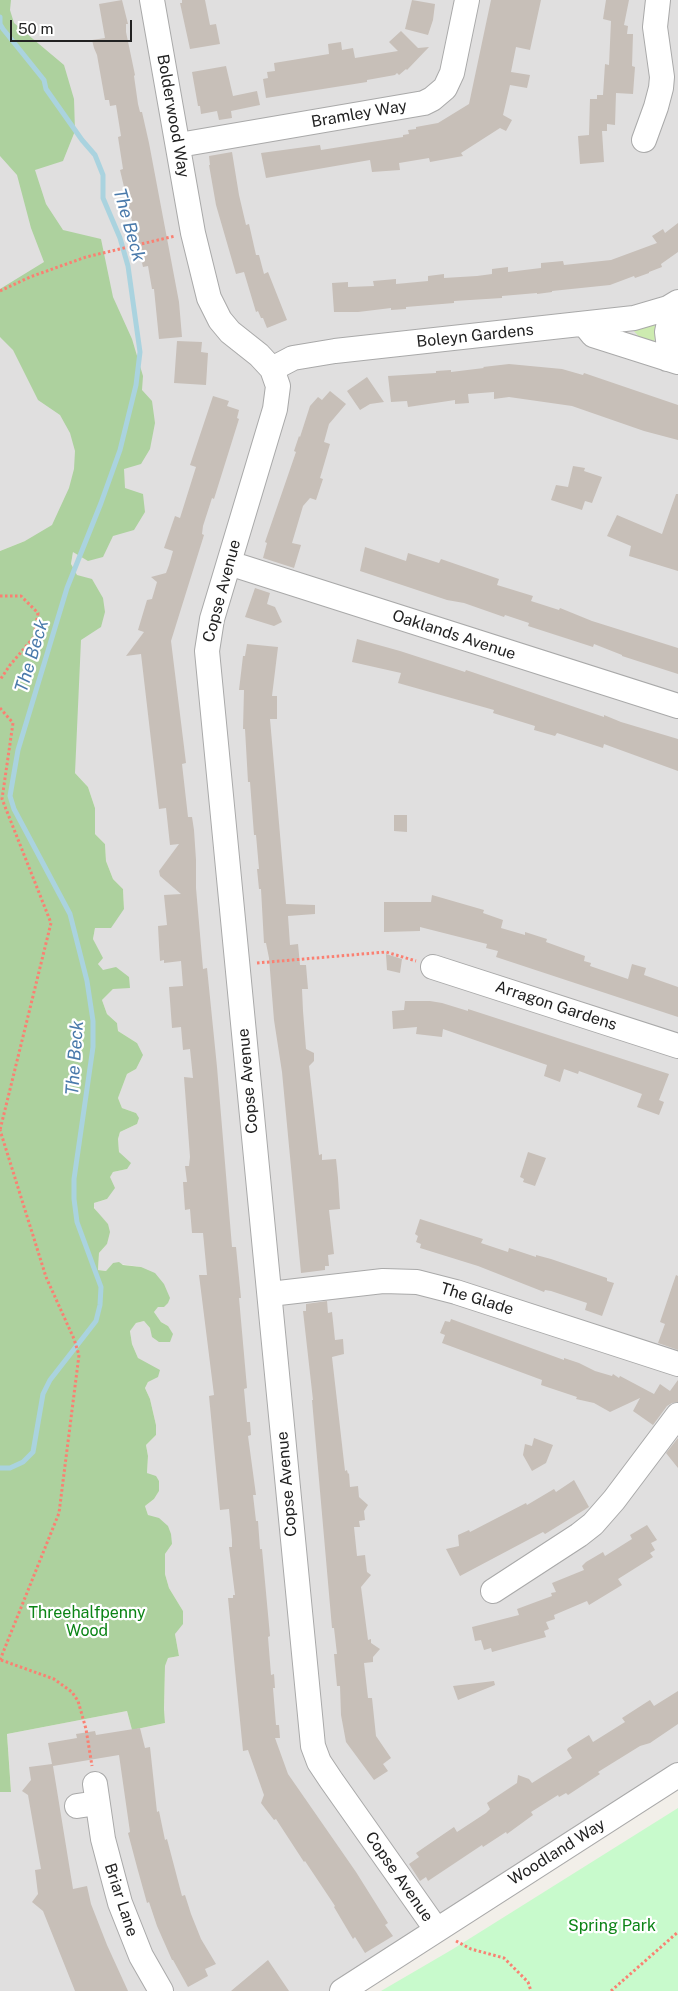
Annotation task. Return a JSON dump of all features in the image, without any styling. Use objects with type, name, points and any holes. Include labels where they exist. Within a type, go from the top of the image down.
[{"type":"street","name":"Bolderwood Way","points":[[152,0],[193,233]]},
{"type":"street","name":"Bramley Way","points":[[179,145],[404,106],[432,99],[445,88],[452,73],[467,0]]},
{"type":"street","points":[[644,140],[661,88],[662,77],[655,27],[658,0]]},
{"type":"street","points":[[193,233],[209,298],[220,320],[230,332],[259,355],[272,369]]},
{"type":"street","points":[[672,361],[667,332],[673,305]]},
{"type":"street","name":"Boleyn Gardens","points":[[272,369],[292,358],[328,352],[641,317],[673,305]]},
{"type":"street","points":[[584,324],[593,335],[672,361]]},
{"type":"street","name":"Copse Avenue","points":[[272,369],[278,380],[277,399],[212,619],[207,651],[313,1746],[319,1762],[331,1780],[436,1930]]},
{"type":"street","name":"Oaklands Avenue","points":[[229,563],[678,706]]},
{"type":"street","name":"Arragon Gardens","points":[[433,967],[678,1046]]},
{"type":"street","name":"The Glade","points":[[270,1294],[383,1281],[417,1282],[458,1292],[678,1364]]},
{"type":"street","points":[[493,1591],[593,1524],[614,1500],[678,1415]]},
{"type":"street","name":"Woodland Way","points":[[342,1991],[678,1775]]},
{"type":"street","name":"Briar Lane","points":[[90,1798],[123,1913],[141,1956],[161,1991]]},
{"type":"path","points":[[0,290],[86,257],[114,249],[193,233]]},
{"type":"path","points":[[0,596],[21,596],[38,613],[34,637],[0,680]]},
{"type":"path","points":[[0,708],[13,723],[2,800],[51,923],[0,1130],[46,1277],[74,1339],[79,1356],[59,1513],[0,1660],[54,1679],[72,1692],[78,1701],[86,1729],[90,1798]]},
{"type":"path","points":[[237,965],[386,952],[398,954],[433,967]]},
{"type":"path","points":[[436,1930],[470,1949],[504,1958],[528,1982],[531,1991]]},
{"type":"path","points":[[610,1991],[678,1932]]},
{"type":"shaded area","points":[[0,0],[678,0],[678,1772],[336,1991],[0,1991],[0,1792],[11,1791],[7,1734],[127,1711],[132,1730],[165,1723],[165,1666],[168,1658],[179,1656],[175,1634],[183,1611],[169,1588],[165,1574],[165,1554],[172,1544],[148,1515],[145,1506],[154,1499],[159,1491],[159,1481],[147,1473],[148,1456],[146,1445],[156,1435],[156,1425],[150,1399],[145,1388],[148,1382],[132,1344],[130,1330],[136,1323],[144,1321],[150,1328],[168,1326],[161,1322],[154,1312],[158,1307],[141,1267],[113,1263],[106,1271],[98,1270],[99,1253],[107,1244],[108,1224],[98,1214],[94,1203],[107,1199],[109,1177],[113,1172],[127,1169],[119,1152],[118,1139],[120,1132],[137,1124],[136,1113],[122,1108],[118,1098],[127,1074],[136,1069],[137,1043],[118,1031],[117,1023],[107,1014],[102,1000],[113,989],[98,964],[102,958],[93,939],[95,928],[124,909],[123,889],[113,879],[106,861],[105,844],[95,834],[95,808],[88,787],[75,773],[71,564],[73,552],[25,541],[0,551]]},
{"type":"green space","name":"Threehalfpenny Wood","points":[[0,0],[11,0],[10,10],[14,23],[64,65],[74,99],[75,131],[63,161],[35,170],[46,204],[63,230],[101,239],[113,297],[132,339],[143,376],[142,390],[152,401],[155,423],[150,449],[141,464],[124,469],[125,488],[143,494],[145,512],[134,530],[113,536],[103,557],[88,561],[73,552],[71,564],[77,575],[92,579],[103,598],[105,612],[101,627],[81,640],[75,773],[88,787],[95,808],[95,834],[105,844],[106,861],[113,879],[123,889],[124,909],[111,928],[95,928],[93,939],[103,958],[98,964],[103,970],[116,967],[129,977],[130,988],[113,989],[102,1000],[107,1014],[117,1023],[118,1031],[137,1043],[143,1055],[136,1069],[127,1074],[118,1098],[122,1108],[136,1113],[139,1118],[137,1124],[120,1132],[118,1139],[119,1152],[131,1163],[127,1169],[113,1172],[110,1177],[115,1188],[107,1199],[94,1203],[94,1208],[108,1224],[110,1232],[107,1244],[99,1253],[98,1270],[106,1271],[113,1263],[119,1262],[123,1265],[141,1267],[155,1273],[164,1284],[170,1298],[164,1307],[158,1307],[154,1312],[173,1334],[170,1342],[159,1342],[152,1337],[150,1328],[144,1321],[136,1323],[130,1331],[132,1344],[138,1358],[160,1370],[158,1377],[148,1382],[145,1388],[150,1399],[156,1425],[156,1435],[146,1445],[148,1456],[147,1473],[156,1476],[159,1481],[159,1491],[154,1499],[145,1506],[148,1515],[159,1518],[168,1526],[171,1534],[172,1544],[165,1554],[165,1574],[169,1588],[183,1611],[183,1624],[175,1634],[179,1656],[168,1658],[165,1666],[165,1723],[132,1730],[127,1711],[7,1734],[11,1792],[0,1792],[0,551],[25,541],[52,525],[69,488],[74,469],[75,451],[70,433],[60,415],[38,400],[13,350],[0,337],[0,289],[44,262],[31,228],[17,175],[0,156]]},
{"type":"green space","points":[[656,325],[656,334],[654,342],[641,339],[633,330]]},
{"type":"green space","name":"Spring Park","points":[[678,1808],[678,1991],[381,1991],[453,1949]]},
{"type":"building","points":[[122,0],[128,24],[126,24],[126,32],[135,75],[138,104],[140,112],[142,112],[149,143],[179,302],[182,337],[159,339],[154,289],[152,289],[148,266],[143,267],[120,170],[123,169],[118,137],[121,136],[116,105],[110,106],[109,100],[105,100],[97,55],[92,40],[105,38],[99,4]]},
{"type":"building","points":[[182,0],[205,0],[210,25],[216,24],[220,44],[190,49],[180,3],[182,3]]},
{"type":"building","points":[[412,0],[435,4],[433,20],[428,35],[405,29]]},
{"type":"building","points":[[491,0],[541,0],[530,50],[516,47],[511,72],[530,75],[527,88],[510,85],[503,115],[512,120],[506,131],[500,128],[461,153],[463,156],[430,162],[429,158],[399,163],[400,170],[372,172],[370,160],[266,178],[261,153],[320,145],[321,150],[403,137],[403,135],[409,134],[408,130],[438,123],[469,104]]},
{"type":"building","points":[[606,0],[629,0],[624,25],[628,26],[627,34],[633,34],[632,66],[635,67],[633,94],[616,93],[615,125],[607,124],[607,131],[602,131],[604,162],[580,164],[578,136],[589,135],[590,99],[597,99],[597,95],[603,95],[605,64],[609,65],[611,21],[603,19]]},
{"type":"building","points":[[401,31],[418,48],[429,47],[407,70],[399,75],[397,73],[367,80],[367,82],[266,98],[263,79],[268,78],[267,72],[275,71],[274,63],[329,54],[328,44],[341,42],[342,50],[353,48],[355,58],[398,51],[389,42]]},
{"type":"building","points":[[226,66],[233,96],[257,91],[260,105],[231,111],[232,118],[219,120],[217,111],[201,114],[192,72]]},
{"type":"building","points":[[232,152],[246,225],[249,224],[256,255],[259,255],[264,274],[268,272],[287,320],[267,328],[263,318],[261,318],[258,311],[256,312],[244,272],[236,274],[216,205],[209,156]]},
{"type":"building","points":[[678,223],[678,252],[661,264],[662,267],[635,278],[634,276],[610,285],[537,294],[502,296],[502,298],[454,301],[454,303],[406,307],[406,309],[391,310],[391,308],[358,312],[334,312],[332,283],[348,282],[348,287],[374,286],[373,281],[396,279],[396,284],[428,281],[428,276],[444,274],[444,278],[477,276],[492,274],[492,269],[508,267],[508,272],[541,268],[541,263],[563,261],[564,265],[611,260],[657,243],[652,236],[663,229],[665,233]]},
{"type":"building","points":[[177,341],[202,342],[201,352],[208,353],[206,385],[174,383]]},
{"type":"building","points":[[509,364],[562,369],[583,375],[584,373],[678,405],[678,440],[644,431],[572,406],[509,397],[494,399],[494,392],[468,394],[469,403],[455,404],[455,400],[408,407],[407,401],[391,402],[388,376],[436,373],[436,371],[451,370],[451,372]]},
{"type":"building","points":[[367,377],[384,402],[370,404],[360,410],[347,391]]},
{"type":"building","points":[[330,391],[346,404],[329,424],[324,442],[330,444],[320,478],[323,479],[316,500],[310,498],[303,506],[292,543],[301,545],[294,568],[263,558],[267,543],[265,542],[310,406],[318,397],[322,400]]},
{"type":"building","points":[[213,396],[229,401],[227,406],[239,410],[237,418],[239,419],[214,499],[212,498],[203,526],[202,534],[204,535],[171,641],[186,763],[182,764],[188,817],[192,817],[194,830],[196,888],[203,969],[207,968],[232,1247],[236,1247],[241,1298],[239,1298],[247,1388],[244,1389],[247,1422],[250,1422],[251,1435],[248,1436],[256,1495],[253,1495],[256,1521],[258,1521],[260,1549],[262,1549],[270,1636],[268,1637],[271,1675],[274,1674],[275,1688],[273,1688],[276,1725],[279,1725],[280,1738],[275,1738],[288,1774],[356,1872],[388,1923],[385,1925],[393,1936],[365,1953],[355,1937],[353,1939],[335,1906],[276,1819],[274,1820],[261,1803],[264,1795],[248,1750],[243,1751],[228,1598],[233,1598],[233,1595],[235,1595],[229,1547],[232,1547],[232,1540],[229,1509],[220,1510],[209,1396],[214,1395],[199,1275],[207,1275],[203,1233],[192,1233],[190,1209],[185,1210],[183,1182],[187,1182],[185,1166],[189,1166],[190,1157],[184,1077],[193,1078],[190,1049],[183,1050],[181,1027],[172,1028],[169,987],[183,986],[181,961],[164,963],[164,960],[160,961],[158,926],[167,925],[164,895],[181,894],[160,876],[159,871],[179,844],[170,845],[166,808],[159,809],[141,654],[126,656],[144,632],[138,630],[147,600],[152,599],[157,582],[151,577],[166,573],[169,565],[173,551],[164,548],[175,516],[180,518],[196,467],[190,465]]},
{"type":"building","points":[[573,466],[585,468],[584,471],[602,477],[592,503],[585,501],[582,510],[551,500],[556,485],[568,487]]},
{"type":"building","points":[[676,494],[678,494],[678,571],[629,556],[631,546],[607,536],[617,515],[662,534]]},
{"type":"building","points":[[365,547],[406,561],[408,553],[439,563],[441,559],[499,579],[497,585],[533,596],[531,601],[559,610],[560,608],[592,621],[678,648],[678,674],[622,656],[594,644],[593,647],[528,626],[529,623],[505,615],[504,617],[464,603],[447,600],[360,571]]},
{"type":"building","points":[[255,588],[270,593],[267,604],[275,607],[282,622],[274,626],[245,617]]},
{"type":"building","points":[[357,639],[465,672],[466,670],[604,717],[604,715],[678,739],[678,771],[604,744],[603,748],[557,733],[555,736],[534,730],[535,726],[493,713],[494,710],[398,683],[401,673],[352,662]]},
{"type":"building","points":[[247,644],[278,647],[272,696],[277,696],[277,719],[270,719],[286,904],[315,905],[315,914],[288,916],[290,945],[298,944],[300,965],[306,965],[308,989],[302,989],[303,1011],[306,1049],[314,1053],[314,1061],[309,1066],[319,1155],[322,1154],[322,1160],[336,1159],[340,1209],[329,1210],[334,1254],[328,1255],[329,1266],[325,1266],[325,1270],[301,1273],[282,1072],[274,1020],[269,958],[266,943],[264,943],[261,889],[259,889],[257,869],[259,869],[256,835],[254,835],[250,782],[248,782],[245,729],[243,729],[244,690],[239,690],[243,656],[245,656]]},
{"type":"building","points":[[394,815],[407,815],[407,832],[394,831]]},
{"type":"building","points":[[432,895],[484,910],[483,913],[503,920],[501,928],[525,935],[525,932],[547,939],[546,942],[585,956],[584,961],[591,963],[590,966],[628,979],[632,964],[646,968],[644,975],[678,987],[678,1017],[496,957],[498,951],[486,948],[487,944],[420,927],[420,931],[384,932],[384,902],[431,902]]},
{"type":"building","points":[[386,954],[402,959],[400,973],[387,970]]},
{"type":"building","points":[[405,1001],[430,1001],[468,1011],[468,1009],[669,1074],[659,1100],[664,1102],[659,1115],[637,1107],[642,1094],[579,1071],[578,1074],[564,1069],[560,1082],[544,1076],[547,1065],[443,1029],[442,1037],[416,1034],[417,1027],[393,1029],[392,1011],[404,1010]]},
{"type":"building","points":[[528,1152],[546,1158],[535,1186],[523,1182],[524,1179],[520,1177]]},
{"type":"building","points":[[420,1219],[483,1239],[481,1243],[508,1252],[509,1248],[536,1257],[536,1255],[607,1278],[607,1281],[614,1283],[602,1316],[585,1310],[587,1303],[551,1291],[545,1290],[544,1292],[478,1266],[420,1248],[421,1244],[416,1242],[418,1236],[415,1234]]},
{"type":"building","points":[[676,1275],[678,1276],[678,1350],[658,1343],[665,1324],[660,1322]]},
{"type":"building","points":[[327,1301],[328,1313],[332,1312],[335,1340],[343,1339],[344,1354],[332,1357],[345,1471],[347,1470],[349,1473],[350,1487],[358,1486],[359,1497],[368,1505],[364,1511],[365,1520],[359,1521],[360,1527],[354,1527],[357,1556],[365,1555],[367,1572],[371,1575],[361,1587],[368,1640],[371,1639],[371,1643],[380,1649],[373,1657],[373,1662],[364,1663],[368,1698],[372,1698],[376,1736],[391,1758],[383,1764],[388,1771],[374,1780],[346,1742],[341,1715],[340,1686],[337,1686],[334,1654],[337,1654],[334,1628],[332,1628],[313,1400],[303,1311],[306,1311],[306,1304]]},
{"type":"building","points":[[451,1319],[564,1360],[564,1358],[579,1363],[595,1371],[612,1376],[613,1374],[619,1378],[620,1376],[654,1394],[660,1384],[670,1391],[678,1380],[678,1402],[667,1406],[653,1425],[633,1411],[640,1398],[610,1412],[594,1403],[576,1399],[577,1397],[541,1385],[542,1380],[442,1343],[445,1335],[440,1333],[445,1321],[450,1322]]},
{"type":"building","points":[[534,1438],[553,1445],[546,1463],[532,1471],[523,1455],[525,1444],[532,1446]]},
{"type":"building","points":[[678,1438],[678,1468],[666,1453]]},
{"type":"building","points":[[574,1480],[589,1507],[545,1534],[543,1532],[460,1576],[446,1549],[459,1546],[458,1535],[469,1530],[470,1532],[526,1503],[527,1505],[554,1489],[556,1492]]},
{"type":"building","points":[[647,1525],[657,1540],[651,1543],[655,1550],[650,1553],[653,1557],[618,1579],[622,1585],[589,1605],[587,1601],[554,1615],[555,1619],[546,1622],[549,1629],[544,1631],[546,1637],[492,1652],[491,1648],[484,1650],[481,1640],[475,1641],[472,1627],[519,1615],[517,1609],[552,1596],[551,1593],[556,1592],[552,1583],[584,1570],[582,1566],[586,1562],[603,1552],[605,1556],[632,1539],[630,1535]]},
{"type":"building","points":[[494,1681],[495,1685],[458,1700],[453,1686]]},
{"type":"building","points":[[678,1691],[678,1724],[650,1743],[640,1746],[598,1772],[600,1774],[568,1795],[566,1793],[559,1797],[558,1795],[531,1812],[533,1815],[507,1834],[506,1832],[483,1847],[482,1845],[428,1881],[426,1877],[420,1881],[409,1864],[419,1857],[416,1853],[454,1827],[457,1832],[486,1813],[490,1809],[487,1803],[517,1783],[518,1775],[529,1779],[532,1783],[572,1758],[567,1750],[568,1748],[589,1735],[593,1742],[625,1722],[622,1718],[650,1700],[654,1706]]},
{"type":"building","points":[[140,1728],[145,1748],[150,1747],[157,1812],[159,1811],[165,1840],[167,1839],[182,1896],[185,1895],[201,1939],[216,1964],[205,1969],[208,1976],[188,1987],[172,1960],[149,1902],[147,1903],[128,1833],[130,1832],[119,1755],[53,1766],[73,1889],[87,1886],[91,1904],[107,1945],[128,1991],[75,1991],[43,1911],[32,1902],[38,1894],[35,1870],[41,1869],[28,1795],[22,1791],[31,1780],[29,1767],[52,1764],[48,1743],[77,1738],[76,1734],[95,1731],[96,1735]]},
{"type":"building","points":[[268,1960],[289,1991],[231,1991]]},
{"type":"waterway","name":"The Beck","points":[[0,17],[0,24],[3,29],[44,80],[46,89],[95,155],[103,175],[103,198],[120,238],[128,266],[140,352],[136,385],[120,450],[67,588],[18,750],[10,796],[14,809],[70,914],[87,981],[93,1021],[93,1047],[74,1179],[74,1199],[77,1222],[101,1287],[100,1305],[96,1321],[50,1380],[43,1394],[33,1452],[23,1462],[10,1468],[0,1468]]}]
